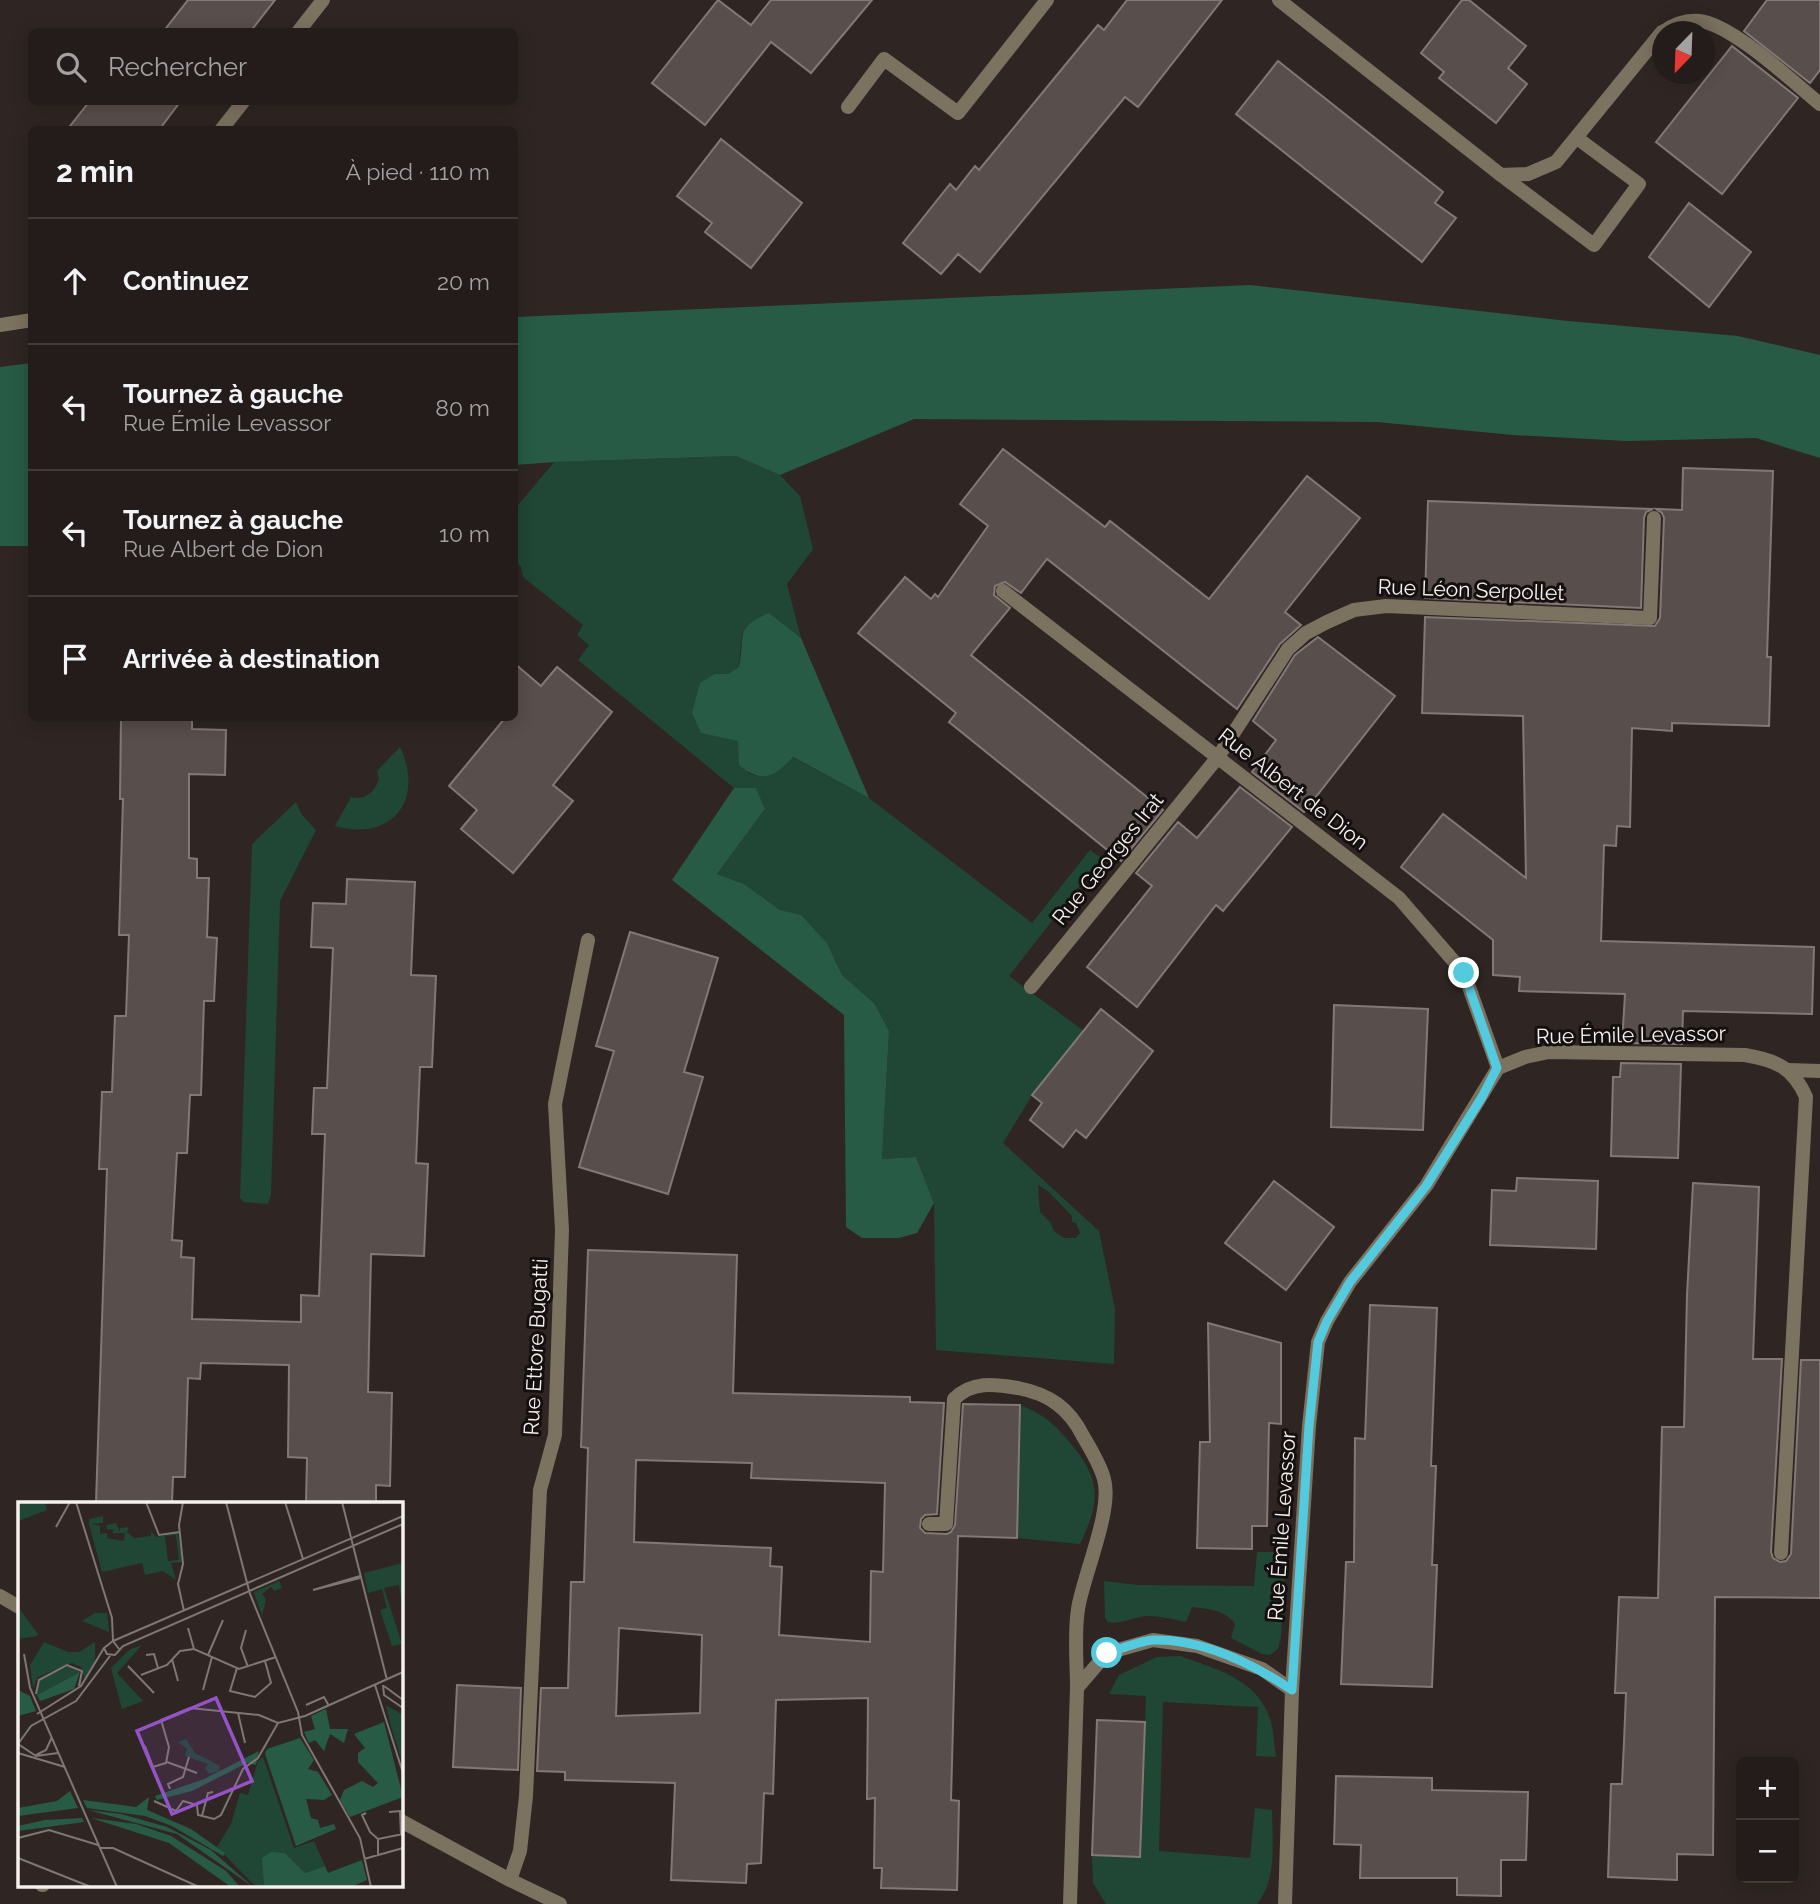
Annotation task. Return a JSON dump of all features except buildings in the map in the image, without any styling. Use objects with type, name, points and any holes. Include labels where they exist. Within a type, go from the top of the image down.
[{"type":"street","points":[[301,28],[323,0]]},
{"type":"street","points":[[848,107],[884,59],[958,113],[1047,0]]},
{"type":"street","points":[[1279,0],[1594,245],[1639,184],[1577,138]]},
{"type":"street","points":[[1715,26],[1736,37],[1820,104]]},
{"type":"street","points":[[1501,175],[1528,174],[1556,162],[1652,46]]},
{"type":"street","points":[[224,126],[241,105]]},
{"type":"street","points":[[0,325],[28,321]]},
{"type":"street","name":"Rue Léon Serpollet","points":[[1218,757],[1288,649],[1306,633],[1354,610],[1386,606],[1650,618],[1654,518]]},
{"type":"street","name":"Rue Albert de Dion","points":[[1003,591],[1399,898],[1464,973],[1497,1068]]},
{"type":"street","name":"Rue Georges Irat","points":[[1031,986],[1218,757]]},
{"type":"street","name":"Rue Ettore Bugatti","points":[[510,1880],[520,1851],[526,1796],[540,1490],[555,1435],[562,1230],[555,1104],[588,940]]},
{"type":"street","name":"Rue Émile Levassor","points":[[1285,1904],[1292,1690],[1309,1426],[1318,1342],[1350,1282],[1426,1186],[1497,1068],[1525,1057],[1549,1052],[1745,1055],[1768,1059],[1788,1070]]},
{"type":"street","points":[[1788,1070],[1820,1070]]},
{"type":"street","points":[[1781,1553],[1806,1097],[1800,1082],[1788,1070]]},
{"type":"street","points":[[929,1524],[946,1524],[954,1399],[964,1389],[979,1385],[1035,1391],[1060,1404],[1077,1424],[1105,1481],[1102,1520],[1078,1609],[1070,1904]]},
{"type":"street","points":[[0,1596],[18,1606]]},
{"type":"street","points":[[1077,1688],[1107,1653],[1153,1640],[1197,1646],[1232,1658],[1262,1670],[1292,1690]]},
{"type":"street","points":[[402,1822],[560,1904]]},
{"type":"green space","points":[[1250,285],[1568,321],[1738,336],[1820,355],[1820,458],[1756,438],[1627,441],[1513,435],[1377,422],[914,419],[780,475],[736,456],[518,465],[518,317]]},
{"type":"green space","points":[[28,363],[28,546],[0,546],[0,367]]},
{"type":"green space","points":[[736,456],[780,475],[800,496],[813,549],[787,584],[801,638],[769,613],[742,634],[739,667],[728,674],[715,674],[701,732],[738,741],[748,773],[761,776],[773,773],[792,757],[869,798],[1032,923],[1090,850],[1101,858],[1009,976],[1084,1031],[1032,1095],[1003,1143],[1099,1231],[1115,1309],[1114,1364],[936,1350],[934,1203],[916,1157],[882,1159],[889,1031],[875,1004],[842,975],[827,943],[801,916],[780,910],[744,884],[717,874],[765,809],[756,789],[734,788],[578,660],[589,645],[577,635],[583,625],[523,577],[518,564],[518,505],[554,462]],"holes":[[[1038,1185],[1049,1192],[1072,1216],[1072,1222],[1076,1223],[1080,1233],[1076,1238],[1064,1238],[1054,1231],[1050,1222],[1040,1212]]]},
{"type":"green space","points":[[769,613],[801,638],[869,798],[793,757],[768,776],[754,775],[739,765],[738,741],[701,733],[692,713],[700,683],[715,674],[728,674],[739,667],[743,634],[750,623]]},
{"type":"green space","points":[[400,747],[407,766],[408,784],[405,800],[398,812],[387,822],[373,828],[335,826],[351,797],[361,798],[375,788],[379,779],[377,771]]},
{"type":"green space","points":[[734,788],[756,788],[765,809],[717,874],[744,884],[780,910],[801,915],[827,943],[842,975],[875,1004],[889,1031],[882,1159],[916,1157],[934,1203],[917,1233],[899,1238],[862,1238],[846,1227],[844,1015],[672,880]]},
{"type":"green space","points":[[296,802],[302,815],[316,830],[280,901],[271,1195],[268,1204],[244,1202],[240,1198],[252,844]]},
{"type":"green space","points":[[1020,1405],[1043,1416],[1054,1426],[1071,1444],[1088,1469],[1095,1492],[1094,1504],[1080,1544],[1017,1538]]},
{"type":"green space","points":[[1257,1552],[1286,1552],[1281,1637],[1278,1649],[1270,1655],[1262,1654],[1231,1638],[1235,1624],[1222,1613],[1210,1610],[1192,1607],[1186,1622],[1146,1616],[1113,1623],[1105,1618],[1104,1581],[1138,1585],[1254,1586]]},
{"type":"green space","points":[[1180,1656],[1234,1677],[1256,1694],[1270,1719],[1276,1757],[1256,1756],[1258,1707],[1163,1702],[1159,1851],[1250,1858],[1255,1808],[1272,1810],[1271,1871],[1264,1894],[1257,1904],[1106,1904],[1093,1883],[1092,1855],[1140,1856],[1146,1696],[1109,1694],[1119,1675],[1157,1657]]},
{"type":"route","points":[[1107,1653],[1153,1640],[1197,1646],[1262,1670],[1292,1690],[1309,1426],[1318,1342],[1350,1282],[1426,1186],[1497,1068],[1464,973]]}]
